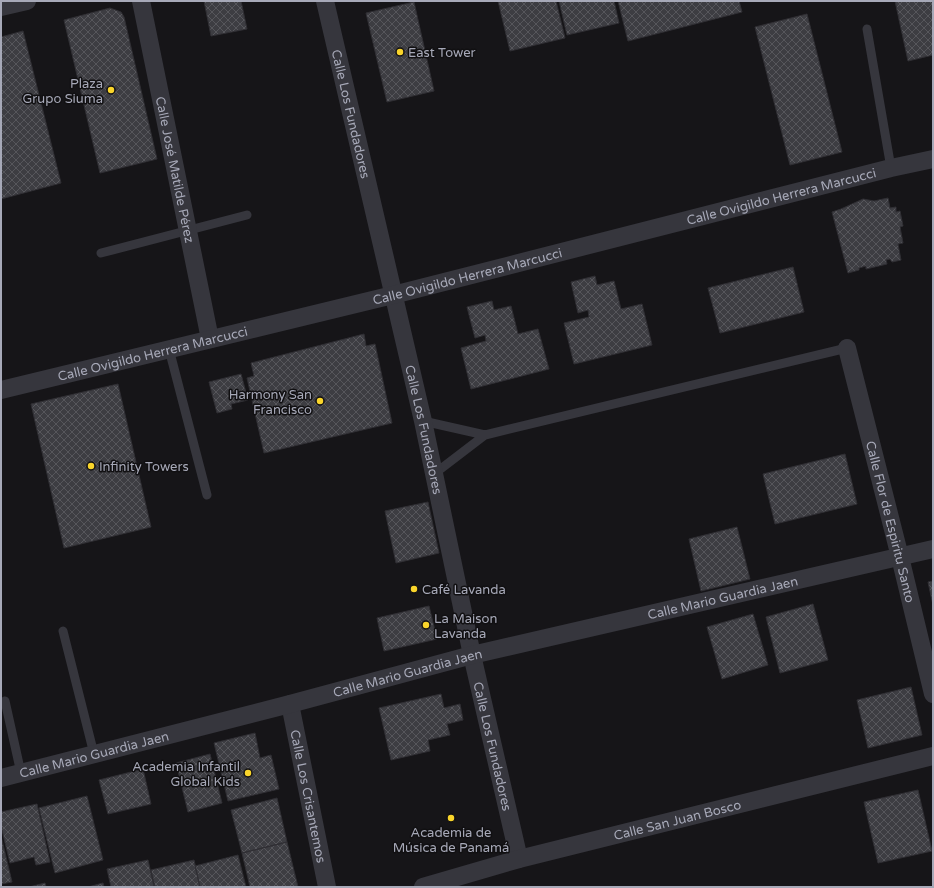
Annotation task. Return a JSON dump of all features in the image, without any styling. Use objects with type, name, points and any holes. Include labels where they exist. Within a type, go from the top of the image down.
[{"type":"street","points":[[1,7],[27,1]]},
{"type":"street","name":"Calle José Matilde Pérez","points":[[141,1],[210,339]]},
{"type":"street","name":"Calle Los Fundadores","points":[[325,1],[423,421],[472,654],[519,859]]},
{"type":"street","name":"Calle Ovigildo Herrera Marcucci","points":[[1,390],[393,295],[891,168],[933,159]]},
{"type":"street","name":"Calle Flor de Espiritu Santo","points":[[847,348],[933,694]]},
{"type":"street","name":"Calle Mario Guardia Jaen","points":[[1,778],[290,704],[472,654],[933,550]]},
{"type":"street","name":"Calle Los Crisantemos","points":[[290,704],[328,887]]},
{"type":"street","name":"Calle San Juan Bosco","points":[[423,887],[519,859],[933,756]]},
{"type":"lane","points":[[867,29],[891,168]]},
{"type":"lane","points":[[101,253],[247,215]]},
{"type":"lane","points":[[434,474],[484,435],[847,348]]},
{"type":"lane","points":[[169,349],[207,495]]},
{"type":"lane","points":[[423,421],[484,435]]},
{"type":"lane","points":[[63,632],[94,754]]},
{"type":"lane","points":[[5,701],[21,773]]},
{"type":"building","points":[[204,1],[241,1],[247,29],[211,36]]},
{"type":"building","points":[[498,1],[556,1],[565,38],[510,51]]},
{"type":"building","points":[[559,1],[614,1],[619,23],[567,35]]},
{"type":"building","points":[[618,1],[739,1],[742,12],[628,41]]},
{"type":"building","points":[[895,1],[933,1],[933,55],[908,61]]},
{"type":"building","name":"East Tower","points":[[414,2],[434,91],[387,102],[366,13]]},
{"type":"building","name":"Plaza Grupo Siuma","points":[[110,8],[121,12],[124,17],[157,159],[100,173],[64,20]]},
{"type":"building","points":[[807,14],[842,152],[790,165],[755,27]]},
{"type":"building","points":[[23,31],[61,183],[1,199],[1,37]]},
{"type":"building","points":[[888,198],[890,208],[896,207],[896,212],[900,211],[903,226],[900,227],[903,243],[898,244],[901,260],[892,262],[890,259],[886,260],[887,264],[866,269],[866,266],[848,273],[832,212],[863,199],[874,201]]},
{"type":"building","points":[[793,267],[804,312],[720,333],[708,288]]},
{"type":"building","points":[[595,276],[597,285],[614,281],[621,309],[642,304],[652,345],[574,364],[564,323],[589,317],[588,310],[578,313],[571,282]]},
{"type":"building","points":[[492,301],[494,310],[511,306],[518,334],[538,329],[549,369],[471,389],[461,348],[486,341],[485,335],[475,338],[467,307]]},
{"type":"building","name":"Harmony San Francisco","points":[[364,334],[366,346],[375,344],[392,423],[264,453],[247,378],[254,376],[251,363]]},
{"type":"building","points":[[241,374],[248,400],[231,404],[232,409],[217,413],[209,382]]},
{"type":"building","name":"Infinity Towers","points":[[118,384],[151,527],[64,548],[31,404]]},
{"type":"building","points":[[845,454],[857,504],[775,524],[763,474]]},
{"type":"building","points":[[428,502],[439,553],[396,563],[385,511]]},
{"type":"building","points":[[737,527],[750,579],[701,591],[689,539]]},
{"type":"building","points":[[933,581],[933,605],[928,582]]},
{"type":"building","points":[[813,604],[828,660],[780,673],[766,617]]},
{"type":"building","points":[[429,606],[437,639],[384,651],[377,618]]},
{"type":"building","points":[[753,614],[768,665],[722,679],[707,627]]},
{"type":"building","points":[[911,687],[922,735],[868,748],[857,700]]},
{"type":"building","points":[[441,694],[444,708],[460,704],[463,720],[447,724],[450,735],[428,740],[430,751],[391,760],[379,708]]},
{"type":"building","name":"Academia Infantil Global Kids","points":[[255,733],[260,758],[271,755],[279,789],[228,801],[214,743]]},
{"type":"building","points":[[210,754],[222,803],[188,812],[176,763]]},
{"type":"building","points":[[143,769],[151,804],[108,814],[99,780]]},
{"type":"building","points":[[918,790],[932,851],[878,863],[864,802]]},
{"type":"building","points":[[87,796],[103,860],[55,873],[39,808]]},
{"type":"building","points":[[277,798],[287,842],[242,853],[231,810]]},
{"type":"building","points":[[37,804],[50,862],[36,865],[34,857],[10,863],[1,826],[1,812]]},
{"type":"building","points":[[1,836],[12,882],[1,884]]},
{"type":"building","points":[[287,842],[298,887],[250,887],[242,853]]},
{"type":"building","points":[[238,855],[246,887],[200,887],[195,866]]},
{"type":"building","points":[[148,860],[154,887],[111,887],[107,869]]},
{"type":"building","points":[[194,860],[200,887],[155,887],[151,870]]},
{"type":"building","points":[[45,883],[46,887],[29,887]]},
{"type":"building","points":[[103,883],[104,887],[88,887]]},
{"type":"place","name":"East Tower","points":[[400,52]]},
{"type":"place","name":"Plaza Grupo Siuma","points":[[111,90]]},
{"type":"place","name":"Harmony San Francisco","points":[[320,401]]},
{"type":"place","name":"Infinity Towers","points":[[91,466]]},
{"type":"place","name":"Café Lavanda","points":[[414,589]]},
{"type":"place","name":"La Maison Lavanda","points":[[426,625]]},
{"type":"place","name":"Academia Infantil Global Kids","points":[[248,773]]},
{"type":"place","name":"Academia de Música de Panamá","points":[[451,818]]}]
